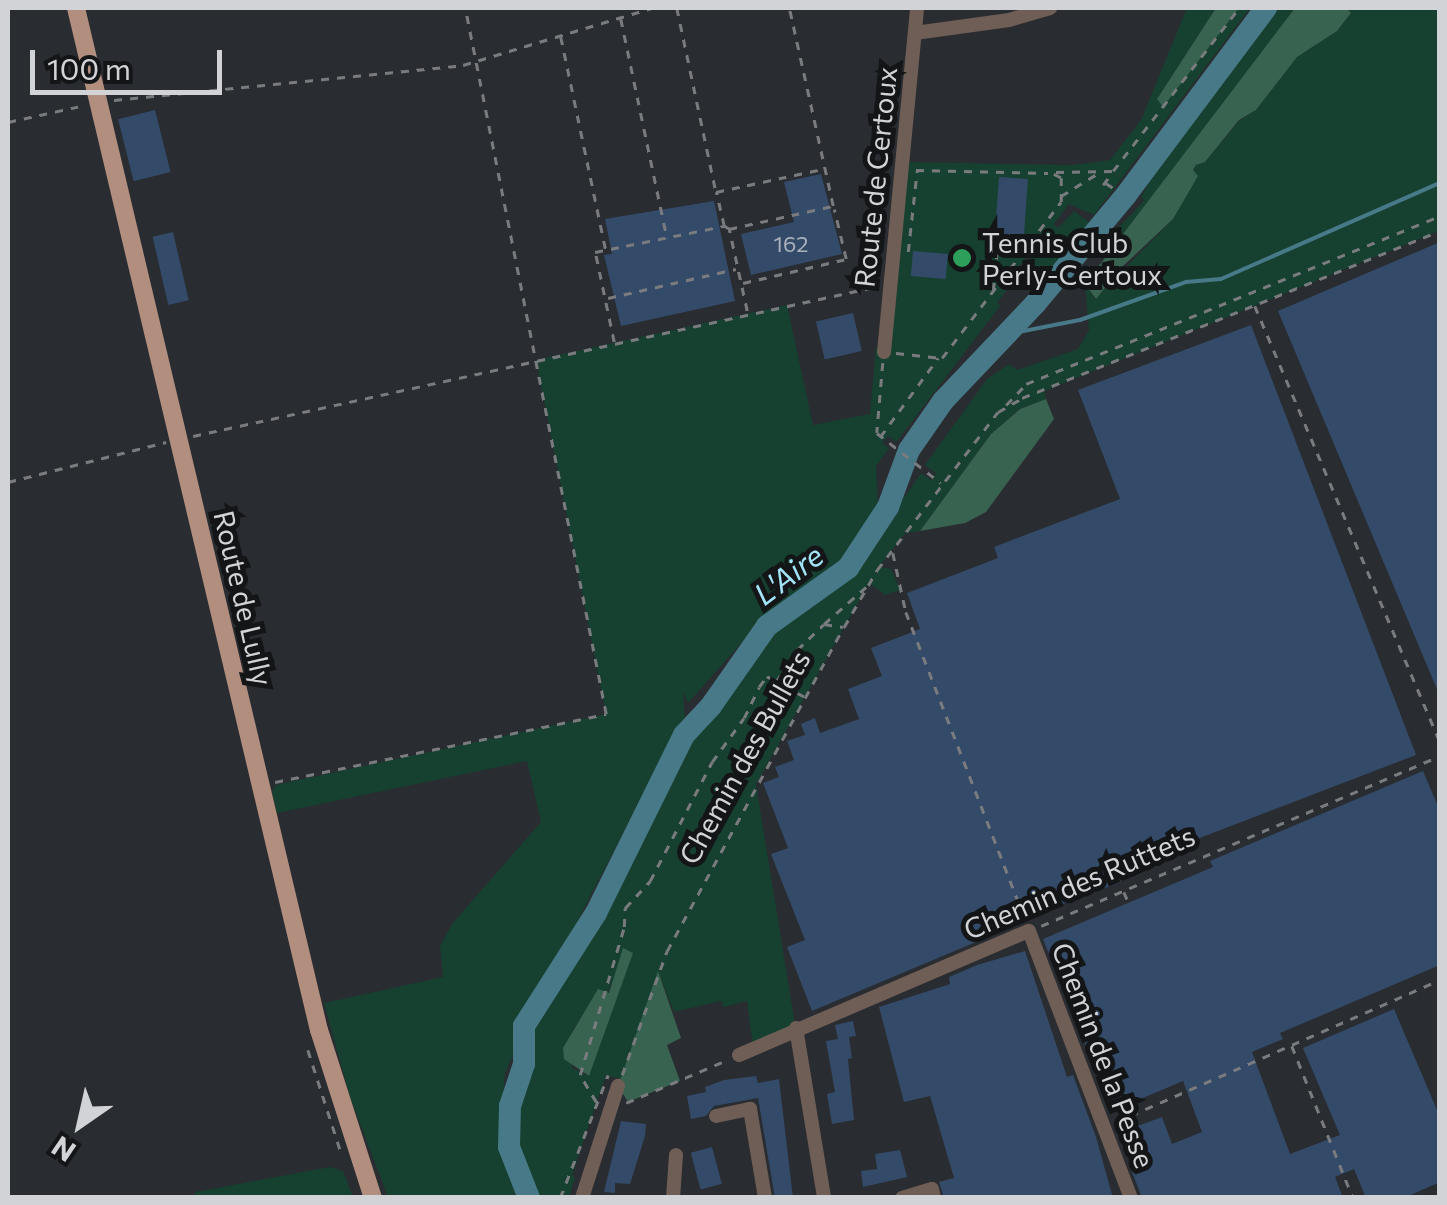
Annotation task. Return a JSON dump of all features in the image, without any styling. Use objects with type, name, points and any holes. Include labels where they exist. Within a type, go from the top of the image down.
[{"type":"main road","name":"Route de Lully","points":[[76,8],[318,1030],[373,1198]]},
{"type":"street","name":"Route de Certoux","points":[[884,352],[917,8]]},
{"type":"street","points":[[914,33],[1009,20],[1050,8]]},
{"type":"street","name":"Chemin des Ruttets","points":[[739,1055],[1029,931]]},
{"type":"street","name":"Chemin de la Pesse","points":[[1029,931],[1131,1198]]},
{"type":"street","points":[[796,1028],[824,1198]]},
{"type":"street","points":[[582,1198],[604,1106],[620,1082]]},
{"type":"street","points":[[716,1116],[750,1109],[765,1198]]},
{"type":"street","points":[[673,1198],[676,1155]]},
{"type":"street","points":[[902,1198],[932,1189],[934,1198]]},
{"type":"path","points":[[277,782],[606,714],[464,8]]},
{"type":"path","points":[[8,122],[98,102],[476,62],[652,8]]},
{"type":"path","points":[[677,8],[724,226]]},
{"type":"path","points":[[741,284],[846,258],[789,8]]},
{"type":"path","points":[[1116,190],[1104,184],[1239,8]]},
{"type":"path","points":[[621,18],[667,238]]},
{"type":"path","points":[[561,36],[606,250]]},
{"type":"path","points":[[716,192],[824,168]]},
{"type":"path","points":[[901,170],[1113,171]]},
{"type":"path","points":[[882,440],[884,352],[942,358],[1061,196],[1101,171]]},
{"type":"path","points":[[1051,173],[1061,178],[1061,196]]},
{"type":"path","points":[[614,343],[595,252],[724,226],[730,229],[833,206]]},
{"type":"path","points":[[1005,406],[1026,384],[1440,216]]},
{"type":"path","points":[[730,229],[747,314]]},
{"type":"path","name":"Chemin des Bullets","points":[[620,1082],[667,951],[867,586],[1005,406],[1440,231]]},
{"type":"path","points":[[993,292],[998,242],[1028,245]]},
{"type":"path","points":[[605,298],[738,269]]},
{"type":"path","points":[[8,482],[178,439],[890,285]]},
{"type":"path","points":[[1255,305],[1440,742]]},
{"type":"path","points":[[882,440],[938,357]]},
{"type":"path","points":[[882,440],[942,484]]},
{"type":"path","points":[[893,552],[906,612],[1029,931]]},
{"type":"path","points":[[776,682],[796,650],[867,586]]},
{"type":"path","points":[[824,624],[844,627]]},
{"type":"path","points":[[604,1106],[580,1075],[624,927],[625,908],[650,881],[712,762],[744,718],[762,682],[768,676],[806,698]]},
{"type":"path","name":"Chemin des Ruttets","points":[[1029,931],[1440,756]]},
{"type":"path","points":[[961,776],[970,773]]},
{"type":"path","points":[[1124,890],[1129,903]]},
{"type":"path","points":[[1104,1127],[1440,980]]},
{"type":"path","points":[[1291,1044],[1353,1198]]},
{"type":"path","points":[[604,1106],[739,1055]]},
{"type":"path","points":[[560,1198],[604,1106],[606,1074],[620,1082]]},
{"type":"path","points":[[1201,1074],[1204,1081]]},
{"type":"green space","points":[[1187,8],[1216,8],[1157,99],[1163,106],[1239,8],[1250,8],[1094,215],[1069,204],[1054,224],[1058,228],[1074,211],[1092,224],[1074,246],[1057,264],[1041,272],[1025,268],[1032,257],[1028,255],[1005,285],[1008,288],[997,303],[1000,306],[911,423],[896,442],[888,436],[882,443],[889,448],[876,466],[878,507],[841,564],[794,600],[769,612],[688,703],[683,692],[685,722],[678,727],[580,916],[570,947],[517,1021],[515,1050],[505,1073],[501,1127],[519,1197],[388,1197],[350,1097],[324,1003],[443,977],[440,946],[452,924],[541,822],[527,761],[277,813],[272,792],[276,785],[606,714],[536,360],[787,305],[813,425],[870,414],[876,348],[889,349],[908,162],[1072,165],[1110,160],[1141,120]]},
{"type":"green space","points":[[1216,8],[1239,8],[1163,107],[1157,99]]},
{"type":"green space","points":[[1279,8],[1295,8],[1108,255],[1100,247],[1144,201],[1141,197],[1150,181]]},
{"type":"green space","points":[[1295,8],[1346,8],[1351,13],[1337,31],[1297,57],[1256,110],[1239,120],[1205,162],[1196,165],[1193,170],[1198,176],[1173,219],[1121,268],[1096,299],[1085,284]]},
{"type":"green space","points":[[1346,8],[1439,8],[1439,231],[1044,391],[1046,399],[1019,409],[991,434],[920,531],[905,533],[879,567],[891,569],[900,590],[885,595],[869,583],[756,784],[795,1025],[753,1046],[747,1001],[724,1007],[721,1001],[674,1012],[658,972],[621,1079],[606,1075],[572,1175],[575,1178],[569,1197],[542,1197],[528,1181],[514,1138],[516,1102],[529,1065],[534,1021],[601,921],[698,730],[718,711],[770,630],[836,586],[861,560],[921,473],[931,480],[936,473],[925,465],[987,379],[1009,364],[1017,370],[1078,349],[1089,330],[1085,284],[1095,299],[1173,219],[1196,165],[1205,162],[1240,120],[1256,110],[1297,57],[1337,31],[1351,13]],"holes":[[[612,981],[606,1021],[588,1076],[572,1068],[572,1032],[598,990],[608,994]]]},
{"type":"green space","points":[[1046,399],[1054,419],[986,512],[965,523],[920,531],[991,434],[1020,409]]},
{"type":"green space","points":[[623,948],[633,953],[589,1076],[564,1059],[563,1048],[598,989],[609,993]]},
{"type":"green space","points":[[658,971],[681,1038],[667,1045],[680,1081],[628,1102],[618,1086]]},
{"type":"green space","points":[[330,1167],[343,1171],[353,1197],[196,1197],[195,1192]]},
{"type":"building","points":[[155,110],[170,172],[134,181],[118,119]]},
{"type":"building","points":[[821,174],[842,254],[751,275],[741,234],[794,222],[784,182]]},
{"type":"building","points":[[999,177],[1028,179],[1024,237],[995,235]]},
{"type":"building","points":[[714,201],[735,301],[621,326],[604,255],[612,254],[605,219]]},
{"type":"building","points":[[173,232],[189,300],[168,305],[153,237]]},
{"type":"building","points":[[1440,242],[1440,694],[1439,694],[1278,311]]},
{"type":"building","points":[[913,251],[948,254],[946,279],[911,276]]},
{"type":"building","points":[[853,313],[862,351],[825,360],[816,322]]},
{"type":"building","points":[[1251,325],[1416,755],[1116,870],[1121,882],[981,935],[983,939],[812,1011],[787,947],[805,940],[771,854],[788,848],[763,783],[779,777],[775,767],[794,760],[787,741],[805,735],[801,724],[815,718],[820,733],[859,719],[848,689],[882,676],[871,648],[920,629],[907,593],[998,558],[994,547],[1120,499],[1078,390]]},
{"type":"building","points":[[1423,771],[1440,811],[1440,965],[1280,1033],[1283,1039],[1252,1052],[1290,1154],[1340,1135],[1303,1048],[1394,1009],[1440,1117],[1440,1182],[1404,1198],[1366,1198],[1354,1169],[1335,1177],[1343,1198],[1142,1198],[1128,1161],[1134,1159],[1124,1131],[1162,1117],[1172,1144],[1202,1132],[1183,1081],[1112,1111],[1043,939],[1213,867],[1210,861]]},
{"type":"building","points":[[1025,951],[1067,1077],[1073,1075],[1096,1137],[1113,1198],[944,1198],[939,1182],[954,1178],[930,1096],[904,1102],[879,1007],[950,984],[949,977],[977,965]]},
{"type":"building","points":[[853,1021],[856,1036],[849,1037],[852,1058],[848,1059],[854,1120],[832,1124],[827,1094],[835,1092],[826,1041],[838,1039],[835,1025]]},
{"type":"building","points":[[756,1076],[758,1083],[779,1079],[793,1198],[775,1198],[758,1098],[714,1106],[706,1116],[691,1119],[687,1096],[706,1092],[705,1087],[724,1080]]},
{"type":"building","points":[[621,1121],[646,1124],[645,1136],[630,1184],[615,1183],[615,1193],[604,1192]]},
{"type":"building","points":[[712,1147],[722,1184],[701,1189],[691,1153]]},
{"type":"building","points":[[900,1150],[907,1177],[863,1187],[861,1171],[877,1169],[875,1154]]},
{"type":"waterway","name":"L'Aire","points":[[529,1198],[509,1147],[510,1106],[524,1064],[524,1026],[596,913],[684,735],[711,706],[767,626],[848,568],[888,507],[909,450],[943,401],[1035,304],[1126,195],[1266,8]]},
{"type":"waterway","points":[[1008,334],[1080,320],[1186,282],[1221,279],[1440,183]]},
{"type":"place","name":"Tennis Club Perly-Certoux","points":[[962,258]]}]
